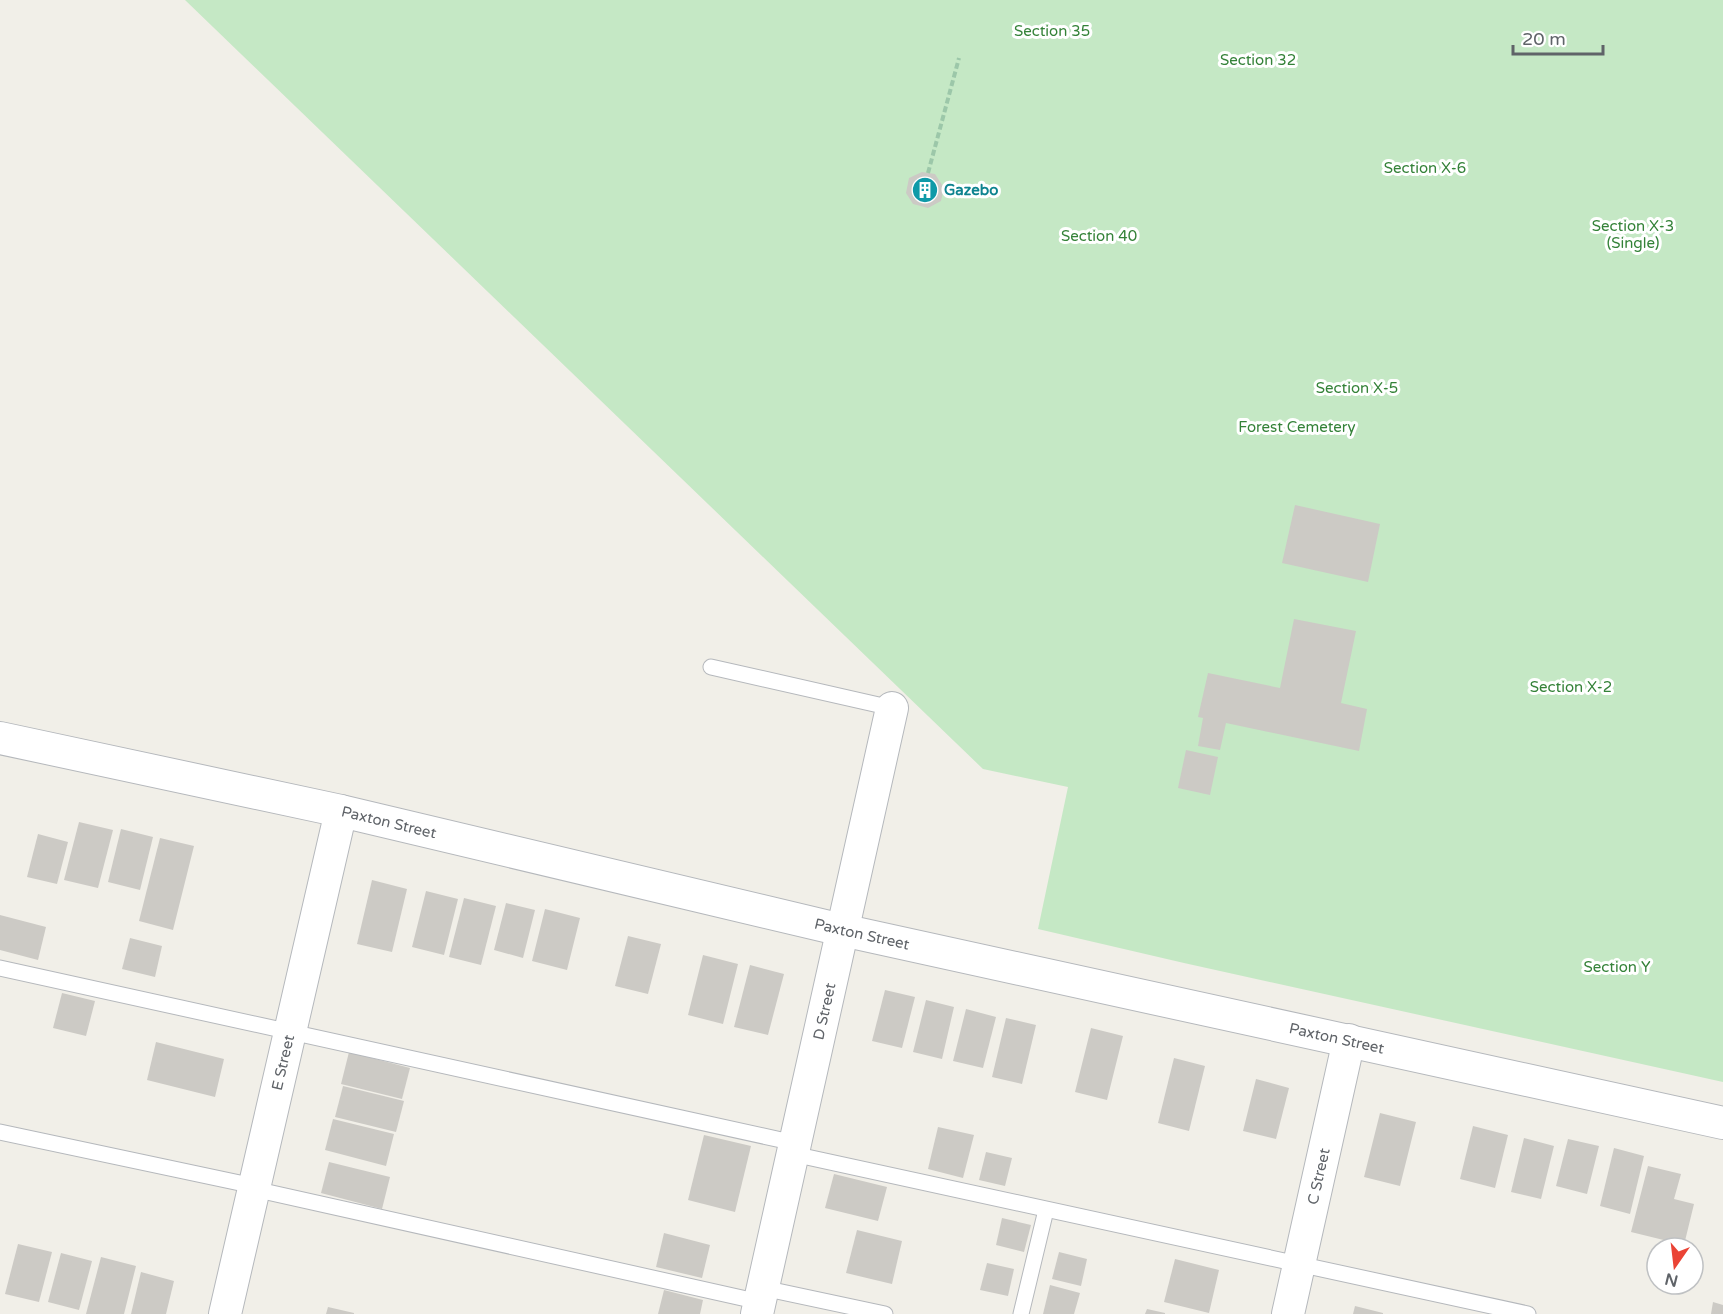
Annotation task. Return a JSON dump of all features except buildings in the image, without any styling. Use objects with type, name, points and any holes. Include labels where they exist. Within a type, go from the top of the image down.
[{"type":"street","name":"D Street","points":[[760,1301],[892,708]]},
{"type":"street","name":"Paxton Street","points":[[0,738],[341,811],[842,930],[1723,1123]]},
{"type":"street","name":"E Street","points":[[225,1314],[341,811]]},
{"type":"street","name":"C Street","points":[[1288,1314],[1349,1040]]},
{"type":"lane","points":[[711,667],[892,708]]},
{"type":"lane","points":[[0,968],[794,1148],[1046,1210],[1528,1314]]},
{"type":"lane","points":[[0,1132],[760,1301],[885,1314]]},
{"type":"lane","points":[[1022,1314],[1046,1210]]},
{"type":"path","points":[[928,173],[959,57]]},
{"type":"green space","name":"Forest Cemetery","points":[[185,0],[1723,0],[1723,1082],[1038,929],[1068,787],[983,769]]},
{"type":"place","name":"Gazebo","points":[[925,190]]},
{"type":"park label","name":"Section 35","points":[[1052,31]]},
{"type":"park label","name":"Section 32","points":[[1258,60]]},
{"type":"park label","name":"Section X-6","points":[[1425,168]]},
{"type":"park label","name":"Section X-3 (Single)","points":[[1633,234]]},
{"type":"park label","name":"Section 40","points":[[1099,236]]},
{"type":"park label","name":"Section X-5","points":[[1357,388]]},
{"type":"park label","name":"Section X-2","points":[[1571,687]]},
{"type":"park label","name":"Section Y","points":[[1617,967]]}]
